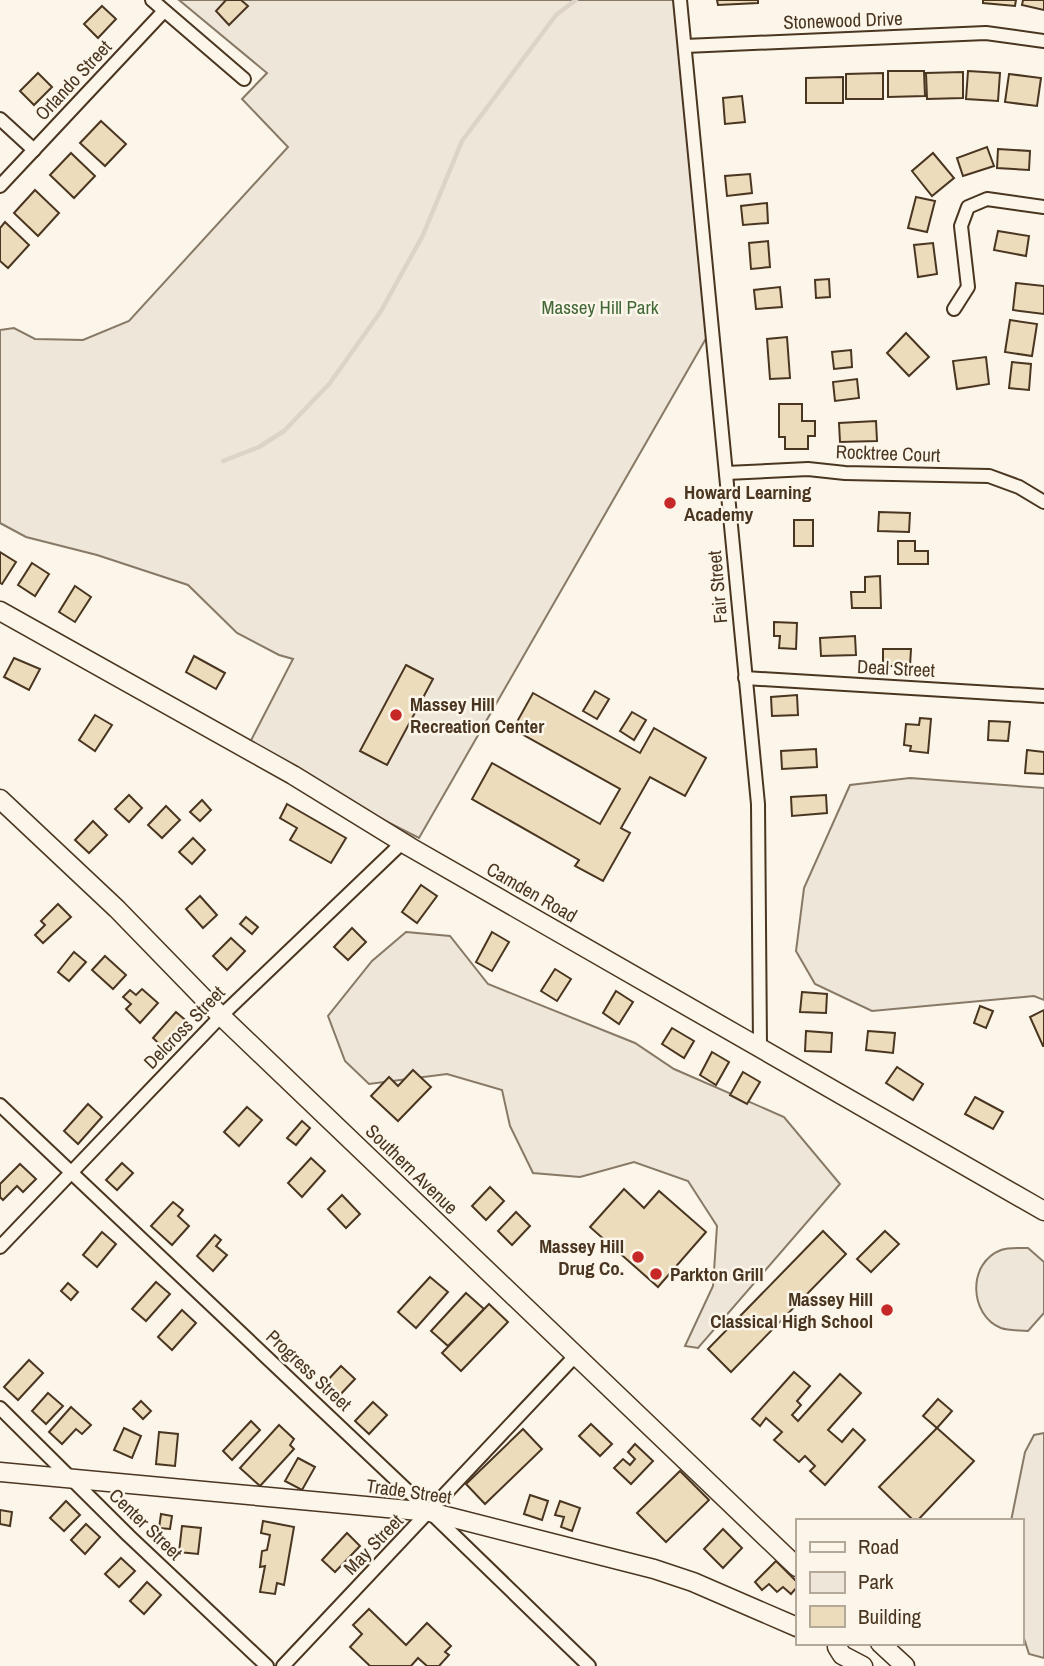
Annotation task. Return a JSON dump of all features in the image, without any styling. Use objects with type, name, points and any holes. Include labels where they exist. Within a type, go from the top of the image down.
[{"type":"street","points":[[152,0],[244,79]]},
{"type":"street","name":"Fair Street","points":[[680,0],[758,804],[760,1046]]},
{"type":"street","name":"Orlando Street","points":[[0,186],[164,11]]},
{"type":"street","name":"Stonewood Drive","points":[[685,46],[986,33],[1044,41]]},
{"type":"street","points":[[0,119],[34,150]]},
{"type":"street","points":[[954,309],[968,287],[961,226],[968,207],[987,199],[1044,207]]},
{"type":"street","name":"Rocktree Court","points":[[726,473],[808,470],[989,476],[1019,487],[1044,502]]},
{"type":"street","name":"Camden Road","points":[[0,611],[293,775],[403,842],[1044,1211]]},
{"type":"street","name":"Deal Street","points":[[745,678],[1044,696]]},
{"type":"street","name":"Southern Avenue","points":[[0,799],[117,909],[221,1016],[796,1566]]},
{"type":"street","name":"Delcross Street","points":[[0,1247],[221,1016],[403,842]]},
{"type":"street","name":"Progress Street","points":[[0,1105],[589,1666]]},
{"type":"street","name":"May Street","points":[[282,1666],[576,1355]]},
{"type":"street","name":"Center Street","points":[[0,1408],[129,1536],[267,1666]]},
{"type":"street","name":"Trade Street","points":[[0,1472],[430,1512],[654,1569],[693,1582],[796,1627]]},
{"type":"street","points":[[839,1645],[842,1655],[863,1666]]},
{"type":"street","points":[[882,1645],[905,1666]]},
{"type":"green space","name":"Massey Hill Park","points":[[179,0],[680,0],[712,328],[419,838],[246,750],[293,659],[279,655],[237,633],[188,585],[97,555],[26,537],[0,523],[0,330],[14,328],[35,339],[83,340],[129,321],[288,147],[242,99],[267,73]]},
{"type":"green space","points":[[910,778],[1044,788],[1044,1000],[1034,996],[872,1011],[815,984],[796,951],[804,888],[850,785]]},
{"type":"green space","points":[[406,932],[450,936],[488,984],[635,1043],[674,1069],[784,1117],[840,1184],[698,1348],[685,1346],[713,1286],[717,1226],[688,1181],[634,1162],[580,1177],[533,1173],[510,1126],[502,1090],[447,1074],[369,1084],[345,1061],[328,1016],[372,961]]},
{"type":"green space","points":[[1028,1248],[1044,1262],[1044,1313],[1028,1331],[1001,1328],[990,1321],[978,1301],[978,1277],[982,1266],[1001,1250]]},
{"type":"green space","points":[[1044,1433],[1044,1658],[1029,1654],[1023,1635],[1023,1519],[1011,1519],[1025,1452],[1034,1435]]},
{"type":"building","points":[[226,0],[241,0],[248,6],[229,25],[216,11]]},
{"type":"building","points":[[717,0],[758,0],[758,3],[718,5]]},
{"type":"building","points":[[983,0],[1016,0],[1015,6],[983,3]]},
{"type":"building","points":[[1023,0],[1044,0],[1044,10],[1022,5]]},
{"type":"building","points":[[102,6],[116,19],[98,38],[84,24]]},
{"type":"building","points":[[888,71],[924,71],[925,96],[888,97]]},
{"type":"building","points":[[968,71],[1000,73],[998,101],[966,99]]},
{"type":"building","points":[[963,72],[963,98],[927,99],[926,73]]},
{"type":"building","points":[[38,73],[52,87],[34,105],[20,91]]},
{"type":"building","points":[[883,73],[883,99],[846,99],[846,74]]},
{"type":"building","points":[[1009,74],[1041,78],[1037,106],[1005,102]]},
{"type":"building","points":[[843,77],[843,103],[806,103],[806,78]]},
{"type":"building","points":[[742,96],[745,122],[725,124],[723,98]]},
{"type":"building","points":[[101,121],[126,144],[105,166],[80,143]]},
{"type":"building","points":[[987,147],[994,166],[963,176],[957,158]]},
{"type":"building","points":[[998,149],[1030,151],[1029,170],[997,168]]},
{"type":"building","points":[[71,153],[95,176],[74,198],[50,175]]},
{"type":"building","points":[[933,153],[954,178],[932,196],[912,171]]},
{"type":"building","points":[[750,174],[752,193],[727,196],[725,176]]},
{"type":"building","points":[[35,190],[59,213],[38,236],[14,213]]},
{"type":"building","points":[[916,197],[935,201],[927,232],[908,228]]},
{"type":"building","points":[[767,203],[768,223],[743,225],[741,206]]},
{"type":"building","points":[[5,222],[29,245],[8,268],[0,261],[0,228]]},
{"type":"building","points":[[998,231],[1029,236],[1026,256],[994,250]]},
{"type":"building","points":[[768,241],[770,267],[751,269],[749,243]]},
{"type":"building","points":[[933,243],[937,274],[918,277],[914,245]]},
{"type":"building","points":[[829,279],[830,297],[816,298],[815,280]]},
{"type":"building","points":[[1016,283],[1044,286],[1044,314],[1013,310]]},
{"type":"building","points":[[780,287],[782,307],[756,309],[754,290]]},
{"type":"building","points":[[1010,320],[1037,324],[1032,356],[1005,352]]},
{"type":"building","points":[[906,333],[929,357],[909,376],[887,353]]},
{"type":"building","points":[[787,337],[790,378],[770,379],[767,339]]},
{"type":"building","points":[[851,350],[852,367],[834,369],[832,352]]},
{"type":"building","points":[[986,357],[989,384],[957,389],[953,361]]},
{"type":"building","points":[[1012,362],[1031,364],[1029,390],[1009,388]]},
{"type":"building","points":[[857,379],[859,398],[835,401],[833,382]]},
{"type":"building","points":[[779,404],[802,404],[802,421],[815,421],[815,436],[808,436],[808,449],[785,449],[785,437],[779,437]]},
{"type":"building","points":[[876,421],[877,441],[840,442],[839,423]]},
{"type":"building","points":[[879,512],[910,513],[909,532],[878,531]]},
{"type":"building","points":[[794,520],[813,520],[813,546],[794,546]]},
{"type":"building","points":[[898,541],[915,541],[915,551],[928,551],[928,564],[898,564]]},
{"type":"building","points":[[0,552],[16,562],[2,584],[0,583]]},
{"type":"building","points":[[32,563],[49,574],[35,596],[18,585]]},
{"type":"building","points":[[880,576],[881,608],[852,608],[851,592],[865,592],[865,577]]},
{"type":"building","points":[[75,586],[91,597],[75,622],[59,612]]},
{"type":"building","points":[[774,622],[797,623],[796,649],[779,648],[780,636],[774,636]]},
{"type":"building","points":[[855,636],[856,655],[821,656],[820,638]]},
{"type":"building","points":[[883,649],[911,649],[910,666],[883,666]]},
{"type":"building","points":[[194,656],[225,673],[216,689],[186,672]]},
{"type":"building","points":[[14,658],[40,669],[29,690],[4,677]]},
{"type":"building","name":"Massey Hill Recreation Center","points":[[406,665],[433,679],[387,765],[360,751]]},
{"type":"building","points":[[595,691],[609,699],[597,719],[583,711]]},
{"type":"building","points":[[533,693],[640,753],[654,728],[706,758],[685,796],[650,777],[621,828],[630,833],[603,881],[575,866],[579,860],[472,799],[492,763],[600,824],[620,789],[513,729]]},
{"type":"building","points":[[797,695],[798,715],[772,716],[771,697]]},
{"type":"building","points":[[632,712],[646,720],[634,740],[620,731]]},
{"type":"building","points":[[95,715],[112,725],[95,751],[79,740]]},
{"type":"building","points":[[920,718],[931,719],[928,753],[910,751],[911,746],[904,745],[906,724],[919,725]]},
{"type":"building","points":[[989,721],[1010,722],[1008,741],[988,740]]},
{"type":"building","points":[[816,749],[817,767],[782,769],[781,751]]},
{"type":"building","points":[[1027,750],[1044,752],[1044,774],[1025,773]]},
{"type":"building","points":[[129,795],[142,808],[129,822],[115,809]]},
{"type":"building","points":[[826,795],[827,813],[792,816],[791,797]]},
{"type":"building","points":[[202,800],[211,810],[200,821],[190,812]]},
{"type":"building","points":[[287,804],[346,838],[331,863],[290,840],[297,828],[280,818]]},
{"type":"building","points":[[166,806],[180,820],[162,838],[148,825]]},
{"type":"building","points":[[93,821],[107,835],[89,853],[75,840]]},
{"type":"building","points":[[193,838],[205,850],[192,864],[179,852]]},
{"type":"building","points":[[421,885],[437,896],[417,923],[402,912]]},
{"type":"building","points":[[200,896],[217,915],[203,928],[186,909]]},
{"type":"building","points":[[58,904],[71,917],[43,943],[35,935],[45,925],[41,921]]},
{"type":"building","points":[[246,917],[258,927],[252,934],[240,924]]},
{"type":"building","points":[[352,928],[366,942],[348,960],[334,947]]},
{"type":"building","points":[[492,932],[509,942],[492,971],[476,962]]},
{"type":"building","points":[[231,938],[245,951],[227,970],[213,956]]},
{"type":"building","points":[[74,952],[86,962],[69,981],[58,972]]},
{"type":"building","points":[[105,956],[126,975],[113,989],[92,970]]},
{"type":"building","points":[[555,969],[571,979],[557,1001],[541,991]]},
{"type":"building","points":[[142,989],[158,1003],[140,1023],[126,1009],[131,1004],[123,997],[130,990],[136,995]]},
{"type":"building","points":[[616,991],[633,1002],[619,1024],[603,1013]]},
{"type":"building","points":[[802,992],[827,994],[826,1013],[800,1012]]},
{"type":"building","points":[[980,1006],[993,1011],[986,1028],[974,1023]]},
{"type":"building","points":[[1044,1010],[1044,1046],[1043,1046],[1030,1017]]},
{"type":"building","points":[[176,1012],[191,1025],[167,1051],[153,1038]]},
{"type":"building","points":[[672,1028],[694,1041],[684,1058],[662,1044]]},
{"type":"building","points":[[806,1031],[832,1033],[831,1052],[805,1051]]},
{"type":"building","points":[[868,1031],[895,1033],[893,1053],[866,1050]]},
{"type":"building","points":[[712,1052],[729,1062],[716,1085],[700,1075]]},
{"type":"building","points":[[897,1067],[923,1084],[913,1100],[886,1083]]},
{"type":"building","points":[[413,1070],[431,1087],[398,1121],[371,1096],[389,1077],[398,1086]]},
{"type":"building","points":[[743,1072],[760,1082],[747,1104],[730,1095]]},
{"type":"building","points":[[975,1097],[1003,1112],[993,1129],[965,1114]]},
{"type":"building","points":[[88,1104],[102,1117],[78,1144],[64,1131]]},
{"type":"building","points":[[247,1107],[262,1120],[239,1146],[224,1132]]},
{"type":"building","points":[[302,1121],[310,1128],[296,1145],[287,1138]]},
{"type":"building","points":[[311,1158],[325,1171],[302,1197],[288,1183]]},
{"type":"building","points":[[122,1163],[133,1173],[117,1190],[106,1180]]},
{"type":"building","points":[[20,1164],[36,1179],[23,1192],[17,1186],[3,1200],[0,1197],[0,1184]]},
{"type":"building","points":[[490,1187],[504,1201],[486,1220],[472,1206]]},
{"type":"building","points":[[624,1189],[644,1208],[659,1191],[706,1232],[658,1287],[590,1227]]},
{"type":"building","points":[[342,1195],[360,1214],[346,1228],[328,1209]]},
{"type":"building","points":[[173,1202],[183,1210],[178,1216],[189,1226],[172,1245],[151,1226]]},
{"type":"building","points":[[516,1212],[530,1226],[512,1245],[498,1231]]},
{"type":"building","points":[[823,1231],[846,1254],[731,1372],[708,1349]]},
{"type":"building","points":[[885,1231],[899,1244],[871,1272],[857,1259]]},
{"type":"building","points":[[102,1232],[116,1244],[97,1267],[83,1255]]},
{"type":"building","points":[[215,1235],[221,1240],[216,1246],[227,1255],[213,1271],[197,1256]]},
{"type":"building","points":[[430,1277],[448,1292],[416,1328],[398,1312]]},
{"type":"building","points":[[156,1282],[170,1294],[146,1321],[132,1309]]},
{"type":"building","points":[[68,1283],[78,1292],[71,1300],[61,1291]]},
{"type":"building","points":[[466,1293],[484,1309],[448,1346],[431,1331]]},
{"type":"building","points":[[489,1304],[508,1322],[461,1371],[442,1353]]},
{"type":"building","points":[[182,1310],[196,1323],[172,1350],[158,1337]]},
{"type":"building","points":[[29,1360],[43,1373],[18,1400],[4,1387]]},
{"type":"building","points":[[341,1366],[355,1379],[337,1398],[323,1385]]},
{"type":"building","points":[[794,1372],[810,1386],[797,1401],[801,1405],[792,1415],[798,1421],[840,1374],[861,1393],[828,1430],[842,1442],[853,1429],[865,1440],[825,1485],[810,1471],[815,1466],[805,1456],[799,1462],[774,1440],[782,1432],[766,1418],[760,1426],[752,1419]]},
{"type":"building","points":[[48,1393],[63,1406],[46,1424],[32,1411]]},
{"type":"building","points":[[938,1399],[952,1411],[937,1428],[923,1416]]},
{"type":"building","points":[[141,1401],[151,1411],[143,1419],[133,1409]]},
{"type":"building","points":[[373,1402],[387,1415],[369,1434],[355,1421]]},
{"type":"building","points":[[71,1407],[91,1425],[82,1434],[76,1429],[62,1444],[49,1432]]},
{"type":"building","points":[[251,1421],[260,1430],[232,1460],[223,1451]]},
{"type":"building","points":[[591,1424],[612,1444],[600,1456],[579,1436]]},
{"type":"building","points":[[279,1425],[294,1439],[290,1445],[294,1449],[260,1486],[240,1468]]},
{"type":"building","points":[[124,1428],[141,1436],[132,1458],[114,1450]]},
{"type":"building","points":[[937,1428],[974,1461],[919,1519],[912,1519],[879,1487]]},
{"type":"building","points":[[523,1429],[542,1449],[485,1504],[466,1484]]},
{"type":"building","points":[[159,1432],[178,1434],[175,1466],[156,1464]]},
{"type":"building","points":[[635,1444],[653,1461],[631,1484],[614,1468],[623,1459],[630,1465],[635,1459],[628,1452]]},
{"type":"building","points":[[298,1458],[315,1467],[302,1490],[285,1481]]},
{"type":"building","points":[[680,1471],[709,1500],[666,1542],[637,1513]]},
{"type":"building","points":[[530,1495],[548,1501],[542,1520],[524,1514]]},
{"type":"building","points":[[66,1501],[80,1515],[64,1531],[50,1518]]},
{"type":"building","points":[[560,1501],[580,1508],[572,1531],[561,1527],[564,1517],[555,1515]]},
{"type":"building","points":[[0,1510],[12,1512],[10,1526],[0,1524]]},
{"type":"building","points":[[161,1514],[172,1516],[170,1529],[159,1528]]},
{"type":"building","points":[[263,1521],[294,1527],[284,1585],[277,1583],[275,1594],[260,1592],[265,1566],[260,1567],[262,1551],[267,1550],[270,1535],[261,1533]]},
{"type":"building","points":[[86,1524],[100,1537],[85,1554],[71,1540]]},
{"type":"building","points":[[182,1526],[201,1528],[198,1554],[179,1552]]},
{"type":"building","points":[[723,1529],[742,1548],[723,1568],[704,1549]]},
{"type":"building","points":[[347,1533],[360,1546],[335,1572],[322,1560]]},
{"type":"building","points":[[121,1558],[135,1571],[119,1587],[105,1574]]},
{"type":"building","points":[[776,1561],[796,1581],[796,1588],[791,1594],[783,1587],[777,1592],[769,1584],[762,1590],[755,1582]]},
{"type":"building","points":[[147,1582],[161,1595],[144,1614],[130,1601]]},
{"type":"building","points":[[369,1609],[406,1645],[427,1623],[451,1646],[445,1652],[449,1655],[439,1666],[427,1666],[418,1658],[411,1666],[370,1666],[350,1647],[362,1634],[353,1625]]},
{"type":"waterway","points":[[223,461],[259,447],[284,431],[330,383],[381,311],[423,235],[462,141],[556,15],[576,0]]},
{"type":"place","name":"Howard Learning Academy","points":[[670,503]]},
{"type":"place","name":"Massey Hill Recreation Center","points":[[396,715]]},
{"type":"place","name":"Massey Hill Drug Co.","points":[[638,1257]]},
{"type":"place","name":"Parkton Grill","points":[[656,1274]]},
{"type":"place","name":"Massey Hill Classical High School","points":[[887,1310]]}]
